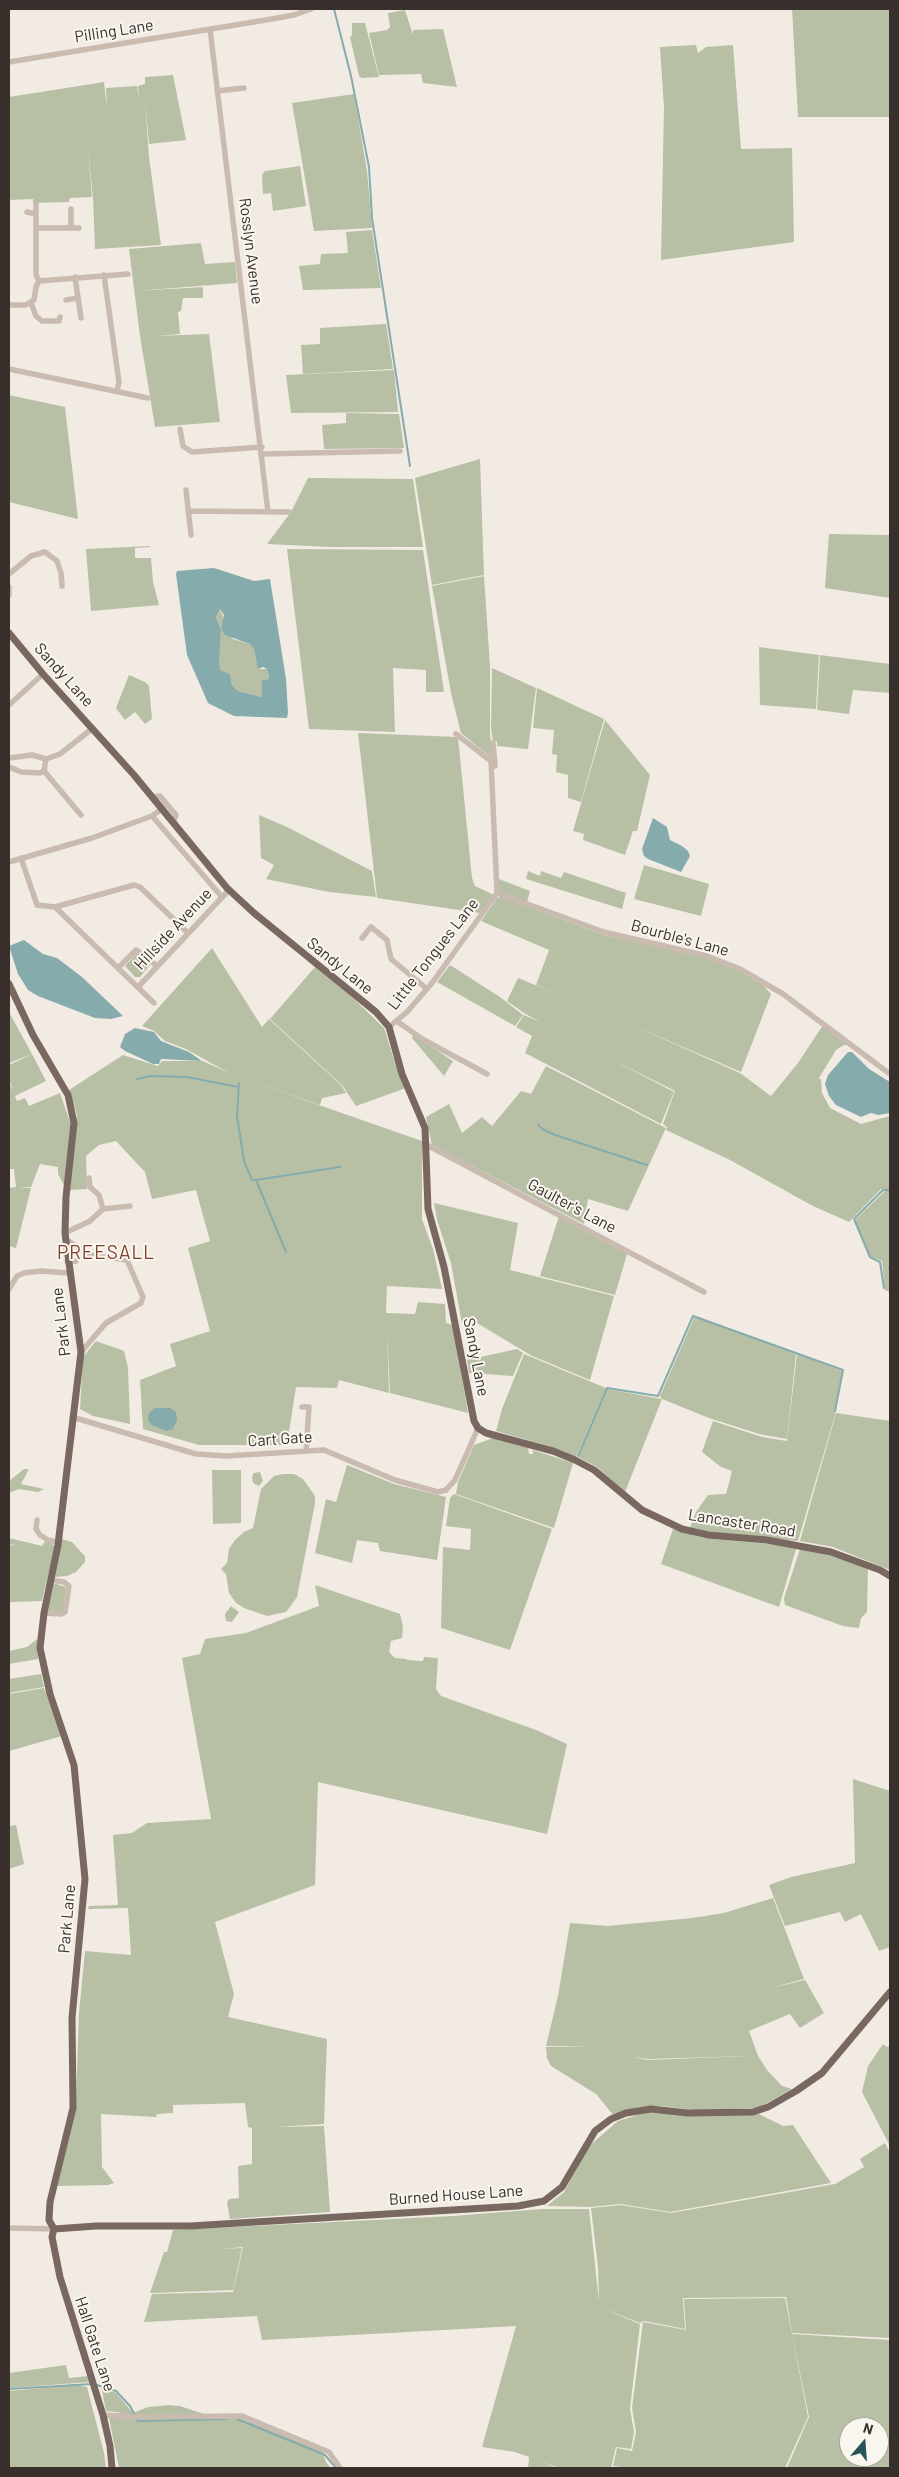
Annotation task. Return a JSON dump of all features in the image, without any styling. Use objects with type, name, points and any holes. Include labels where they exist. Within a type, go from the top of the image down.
[{"type":"main road","name":"Sandy Lane","points":[[9,633],[43,674],[93,728],[229,890],[254,913],[376,1012],[389,1027],[402,1074],[424,1123],[428,1209],[449,1289],[474,1421],[478,1428]]},
{"type":"main road","name":"Park Lane","points":[[9,984],[34,1035],[68,1095],[73,1109],[74,1123],[66,1197],[65,1236],[81,1352],[58,1542],[44,1613],[40,1648],[50,1694],[74,1764],[85,1879],[72,2018],[73,2108],[50,2202],[49,2220],[54,2229]]},
{"type":"main road","name":"Lancaster Road","points":[[478,1428],[486,1433],[553,1451],[575,1460],[594,1470],[642,1510],[682,1529],[708,1535],[767,1540],[831,1552],[890,1576]]},
{"type":"main road","name":"Burned House Lane","points":[[54,2229],[104,2226],[190,2226],[518,2206],[544,2201],[562,2188],[587,2142],[595,2131],[611,2119],[626,2113],[652,2109],[688,2113],[753,2112],[768,2107],[796,2091],[822,2073],[890,1992]]},
{"type":"main road","name":"Hall Gate Lane","points":[[54,2229],[52,2237],[60,2277],[68,2309],[103,2415],[110,2446],[112,2468]]},
{"type":"street","name":"Pilling Lane","points":[[9,62],[294,15],[311,9]]},
{"type":"street","name":"Rosslyn Avenue","points":[[210,29],[263,454],[268,512]]},
{"type":"street","points":[[217,91],[244,88]]},
{"type":"street","points":[[36,204],[36,275],[39,281]]},
{"type":"street","points":[[71,209],[71,228]]},
{"type":"street","points":[[27,212],[36,214]]},
{"type":"street","points":[[36,228],[79,228]]},
{"type":"street","points":[[39,281],[128,274]]},
{"type":"street","points":[[104,275],[119,382],[117,391]]},
{"type":"street","points":[[75,277],[81,318]]},
{"type":"street","points":[[31,304],[34,300],[39,281]]},
{"type":"street","points":[[66,300],[78,298]]},
{"type":"street","points":[[9,306],[31,304]]},
{"type":"street","points":[[31,304],[36,316],[42,322],[59,321],[60,317]]},
{"type":"street","points":[[9,369],[148,398]]},
{"type":"street","points":[[180,429],[182,446],[192,452],[262,447]]},
{"type":"street","points":[[263,454],[400,451]]},
{"type":"street","points":[[186,490],[191,535]]},
{"type":"street","points":[[188,511],[289,512]]},
{"type":"street","points":[[9,574],[31,556],[45,552],[57,561],[62,586]]},
{"type":"street","points":[[9,587],[9,595]]},
{"type":"street","points":[[9,705],[43,674]]},
{"type":"street","points":[[9,758],[32,756],[46,759],[65,751],[93,728]]},
{"type":"street","name":"Little Tongues Lane","points":[[389,1027],[398,1022],[427,988],[470,933],[497,893],[491,761],[456,734]]},
{"type":"street","points":[[493,743],[497,800],[495,826]]},
{"type":"street","points":[[46,759],[44,771],[81,815]]},
{"type":"street","points":[[9,767],[21,772],[44,771]]},
{"type":"street","points":[[152,797],[160,796],[176,815],[172,823]]},
{"type":"street","points":[[9,862],[92,838],[152,816],[162,809]]},
{"type":"street","points":[[152,816],[222,897]]},
{"type":"street","points":[[21,858],[37,905],[55,907],[134,885],[140,887],[188,933]]},
{"type":"street","name":"Hillside Avenue","points":[[138,986],[229,890]]},
{"type":"street","name":"Bourble's Lane","points":[[497,893],[604,932],[707,956],[740,969],[783,994],[890,1074]]},
{"type":"street","points":[[55,907],[154,1002]]},
{"type":"street","points":[[362,938],[371,927],[387,940],[391,959],[427,988]]},
{"type":"street","points":[[118,968],[136,950],[157,966]]},
{"type":"street","points":[[398,1022],[424,1040],[487,1074]]},
{"type":"street","name":"Gaulter's Lane","points":[[426,1145],[704,1292]]},
{"type":"street","points":[[89,1178],[90,1187],[99,1195],[103,1209]]},
{"type":"street","points":[[81,1352],[106,1323],[123,1311],[141,1303],[143,1296],[127,1260],[91,1255],[65,1236],[90,1221],[103,1209],[130,1206]]},
{"type":"street","points":[[68,1262],[76,1261]]},
{"type":"street","points":[[9,1289],[17,1276],[24,1273],[41,1271],[69,1273]]},
{"type":"street","points":[[302,1406],[309,1407],[306,1451]]},
{"type":"street","name":"Cart Gate","points":[[72,1417],[196,1454],[226,1456],[324,1450],[396,1480],[438,1492],[446,1490],[455,1480],[478,1428]]},
{"type":"street","points":[[37,1520],[33,1530],[44,1538],[58,1542]]},
{"type":"street","points":[[44,1613],[61,1614],[65,1612],[69,1586],[64,1582],[50,1580]]},
{"type":"street","points":[[9,2228],[54,2229]]},
{"type":"street","points":[[103,2415],[132,2418],[242,2416],[329,2452],[340,2468]]},
{"type":"green space","points":[[792,9],[890,9],[890,117],[798,117]]},
{"type":"green space","points":[[405,10],[413,35],[413,30],[443,29],[457,87],[423,83],[421,74],[379,75],[369,33],[387,30],[390,27],[388,13]]},
{"type":"green space","points":[[352,23],[365,23],[379,77],[362,78],[359,76],[350,37],[352,35]]},
{"type":"green space","points":[[696,45],[698,53],[706,47],[733,45],[741,149],[792,148],[794,242],[661,260],[664,107],[660,47]]},
{"type":"green space","points":[[173,75],[186,140],[149,144],[145,100],[149,157],[161,245],[95,249],[93,198],[88,149],[92,197],[70,198],[69,202],[33,203],[33,199],[9,200],[9,97],[104,82],[107,109],[106,88],[137,86],[139,100],[138,86],[145,84],[145,77]]},
{"type":"green space","points":[[354,94],[367,171],[372,228],[314,231],[292,103]]},
{"type":"green space","points":[[300,166],[306,206],[273,211],[271,193],[263,194],[262,175],[265,171]]},
{"type":"green space","points":[[372,230],[381,288],[303,290],[299,266],[320,264],[321,254],[348,253],[346,232]]},
{"type":"green space","points":[[201,243],[205,264],[235,262],[237,283],[136,291],[203,287],[203,298],[183,298],[181,311],[178,312],[180,334],[156,336],[209,334],[220,422],[155,427],[140,336],[129,249]]},
{"type":"green space","points":[[386,324],[393,369],[303,374],[301,345],[320,344],[320,328]]},
{"type":"green space","points":[[394,370],[398,412],[291,413],[286,375]]},
{"type":"green space","points":[[9,395],[65,407],[78,519],[9,502]]},
{"type":"green space","points":[[346,413],[399,414],[404,448],[324,449],[322,425],[346,423]]},
{"type":"green space","points":[[480,459],[484,575],[432,585],[415,478]]},
{"type":"green space","points":[[308,478],[413,479],[423,547],[330,547],[267,544],[291,512]]},
{"type":"green space","points":[[829,534],[890,535],[890,598],[825,588]]},
{"type":"green space","points":[[150,546],[135,548],[135,558],[151,558],[153,582],[159,605],[91,611],[86,549]]},
{"type":"green space","points":[[287,549],[423,550],[444,692],[426,692],[426,670],[393,668],[395,732],[309,729]]},
{"type":"green space","points":[[484,576],[490,667],[490,734],[493,759],[461,733],[451,693],[432,586]]},
{"type":"green space","points":[[220,609],[224,619],[221,629],[216,617]]},
{"type":"green space","points":[[221,629],[233,639],[250,644],[254,649],[259,669],[267,669],[269,676],[267,680],[262,680],[262,697],[238,691],[232,685],[230,674],[220,670],[218,660]]},
{"type":"green space","points":[[759,647],[819,655],[816,709],[760,705]]},
{"type":"green space","points":[[820,655],[890,664],[890,693],[853,690],[849,714],[817,710]]},
{"type":"green space","points":[[492,668],[536,688],[528,749],[497,746],[497,741],[493,741],[491,728]]},
{"type":"green space","points":[[129,675],[145,682],[149,686],[152,719],[145,724],[135,712],[125,720],[116,708]]},
{"type":"green space","points":[[537,688],[604,719],[581,802],[568,798],[568,775],[556,772],[557,755],[552,754],[554,730],[533,728]]},
{"type":"green space","points":[[605,720],[650,775],[637,831],[633,831],[625,855],[583,840],[584,834],[573,831]]},
{"type":"green space","points":[[358,733],[458,737],[472,878],[475,886],[494,895],[480,913],[377,898]]},
{"type":"green space","points":[[259,815],[287,827],[372,871],[376,897],[329,892],[266,879],[274,865],[261,858]]},
{"type":"green space","points":[[644,865],[709,884],[701,916],[634,899]]},
{"type":"green space","points":[[528,871],[540,876],[541,871],[561,878],[564,872],[626,893],[622,909],[526,879]]},
{"type":"green space","points":[[499,879],[530,891],[527,902],[502,893],[499,890]]},
{"type":"green space","points":[[501,897],[604,935],[702,956],[740,971],[762,984],[771,994],[741,1072],[634,1026],[740,1073],[771,1096],[798,1063],[823,1025],[848,1044],[836,1050],[819,1078],[821,1080],[822,1093],[830,1108],[861,1124],[890,1116],[890,1189],[881,1189],[849,1222],[811,1205],[730,1160],[666,1130],[667,1127],[663,1124],[675,1091],[611,1059],[674,1092],[661,1124],[525,1053],[532,1036],[516,1027],[524,1015],[540,1022],[507,1001],[518,978],[557,994],[536,985],[549,950],[481,921],[497,898]]},
{"type":"green space","points":[[212,948],[262,1027],[269,1019],[341,1085],[346,1093],[322,1098],[320,1105],[233,1075],[422,1141],[422,1219],[433,1249],[442,1289],[387,1286],[386,1313],[415,1314],[418,1302],[445,1304],[446,1323],[453,1325],[468,1413],[390,1393],[387,1331],[389,1393],[339,1380],[337,1388],[296,1387],[287,1445],[199,1445],[143,1429],[140,1380],[176,1366],[170,1344],[210,1331],[188,1248],[210,1241],[196,1190],[152,1199],[145,1172],[116,1141],[99,1145],[86,1156],[87,1189],[70,1190],[77,1115],[69,1090],[123,1055],[158,1066],[162,1061],[203,1061],[229,1073],[186,1049],[165,1041],[154,1031],[142,1026]]},
{"type":"green space","points":[[137,953],[150,965],[140,977],[135,977],[125,966]]},
{"type":"green space","points":[[450,965],[500,997],[523,1015],[515,1026],[437,982]]},
{"type":"green space","points":[[315,967],[352,997],[384,1028],[395,1063],[406,1088],[356,1106],[342,1085],[270,1019]]},
{"type":"green space","points":[[9,1012],[32,1054],[9,1063]]},
{"type":"green space","points":[[413,1035],[453,1061],[444,1076],[412,1038]]},
{"type":"green space","points":[[32,1054],[46,1081],[15,1096],[17,1101],[25,1098],[29,1106],[60,1093],[72,1128],[64,1185],[58,1174],[58,1167],[40,1164],[31,1187],[18,1187],[31,1188],[16,1248],[9,1246],[9,1188],[16,1187],[14,1169],[9,1169],[9,1083],[14,1092],[9,1080],[9,1065]]},
{"type":"green space","points":[[546,1066],[666,1128],[628,1211],[588,1199],[584,1224],[432,1145],[426,1117],[449,1104],[462,1133],[482,1117],[492,1126],[521,1091],[531,1094]]},
{"type":"green space","points":[[886,1190],[890,1191],[890,1292],[885,1290],[882,1261],[870,1256],[856,1222],[856,1219]]},
{"type":"green space","points":[[434,1203],[518,1223],[510,1270],[614,1296],[590,1380],[532,1356],[477,1323],[469,1322],[462,1324],[451,1263],[437,1220]]},
{"type":"green space","points":[[559,1216],[627,1254],[615,1295],[540,1276]]},
{"type":"green space","points":[[699,1317],[796,1354],[787,1439],[759,1434],[709,1418],[662,1399],[660,1396],[694,1318]]},
{"type":"green space","points":[[96,1341],[124,1351],[128,1368],[130,1424],[93,1416],[80,1409],[83,1357]]},
{"type":"green space","points":[[517,1349],[523,1353],[513,1376],[469,1373],[467,1360]]},
{"type":"green space","points":[[524,1354],[606,1388],[576,1457],[549,1446],[496,1431],[502,1409]]},
{"type":"green space","points":[[797,1354],[842,1371],[835,1415],[798,1541],[719,1534],[690,1528],[696,1512],[708,1495],[726,1494],[732,1471],[721,1467],[702,1452],[713,1421],[762,1437],[787,1441]]},
{"type":"green space","points":[[607,1389],[662,1399],[625,1492],[597,1467],[578,1457]]},
{"type":"green space","points":[[836,1413],[890,1421],[890,1570],[833,1547],[800,1541]]},
{"type":"green space","points":[[493,1438],[528,1448],[529,1454],[533,1454],[533,1450],[573,1463],[554,1528],[456,1494],[458,1482],[474,1445]]},
{"type":"green space","points":[[347,1465],[394,1484],[446,1497],[437,1560],[380,1551],[378,1543],[357,1540],[352,1563],[315,1553],[326,1499],[336,1502]]},
{"type":"green space","points":[[24,1469],[29,1469],[21,1484],[44,1489],[38,1492],[19,1489],[9,1493],[9,1481]]},
{"type":"green space","points":[[212,1470],[241,1470],[241,1523],[213,1524]]},
{"type":"green space","points":[[260,1472],[263,1481],[259,1486],[253,1483],[252,1477],[254,1473]]},
{"type":"green space","points":[[294,1474],[303,1479],[315,1496],[315,1503],[297,1597],[286,1612],[267,1616],[244,1608],[236,1603],[229,1593],[226,1574],[221,1569],[227,1563],[229,1549],[235,1540],[244,1532],[253,1528],[261,1489],[274,1476]]},
{"type":"green space","points":[[454,1494],[552,1529],[510,1650],[441,1628],[443,1547],[470,1550],[471,1529],[446,1526],[450,1498]]},
{"type":"green space","points":[[673,1529],[702,1538],[770,1544],[796,1549],[779,1607],[661,1564]]},
{"type":"green space","points":[[9,1538],[42,1546],[45,1541],[49,1541],[55,1546],[42,1601],[9,1602],[9,1545],[19,1546],[9,1544]]},
{"type":"green space","points":[[62,1539],[72,1542],[85,1556],[85,1562],[76,1572],[67,1576],[55,1577]]},
{"type":"green space","points":[[800,1549],[850,1560],[868,1568],[867,1612],[861,1618],[859,1628],[843,1626],[785,1605],[784,1598]]},
{"type":"green space","points":[[53,1583],[66,1587],[63,1611],[48,1611]]},
{"type":"green space","points":[[315,1585],[400,1614],[403,1626],[402,1638],[391,1641],[389,1652],[395,1658],[407,1660],[423,1661],[424,1657],[438,1658],[436,1689],[441,1696],[536,1730],[567,1744],[547,1834],[318,1782],[315,1885],[215,1922],[234,1994],[228,2017],[327,2039],[324,2124],[276,2127],[324,2126],[330,2212],[230,2219],[227,2202],[229,2199],[239,2198],[238,2166],[252,2164],[252,2128],[248,2127],[245,2103],[173,2105],[173,2113],[157,2114],[156,2117],[101,2114],[102,2167],[114,2183],[108,2185],[57,2186],[76,2097],[79,2013],[85,1951],[131,1955],[128,1908],[88,1909],[89,1906],[118,1905],[113,1835],[132,1833],[147,1823],[211,1819],[182,1658],[200,1654],[205,1639],[246,1633],[319,1606]]},
{"type":"green space","points":[[231,1606],[239,1612],[232,1622],[226,1621],[225,1614]]},
{"type":"green space","points":[[37,1639],[38,1659],[9,1664],[9,1651],[27,1647]]},
{"type":"green space","points":[[41,1674],[44,1687],[9,1693],[9,1679]]},
{"type":"green space","points":[[44,1688],[62,1736],[9,1751],[9,1694]]},
{"type":"green space","points":[[853,1779],[890,1791],[890,1947],[879,1951],[861,1914],[845,1922],[840,1912],[785,1926],[769,1885],[791,1877],[855,1863]]},
{"type":"green space","points":[[16,1825],[24,1864],[9,1869],[9,1826]]},
{"type":"green space","points":[[773,1898],[804,1979],[771,1988],[805,1980],[824,2013],[800,2028],[790,2014],[749,2031],[758,2056],[767,2070],[782,2086],[792,2089],[758,2108],[695,2110],[661,2106],[641,2107],[614,2116],[596,2094],[551,2066],[547,2058],[546,2047],[592,2047],[546,2046],[558,1996],[570,1923],[608,1926],[724,1913]],"holes":[[[748,2056],[647,2060],[633,2057],[648,2059]]]},
{"type":"green space","points":[[883,2044],[887,2047],[890,2046],[890,2146],[862,2092],[868,2066]]},
{"type":"green space","points":[[647,2112],[723,2116],[759,2114],[783,2126],[793,2125],[831,2183],[670,2212],[621,2204],[590,2207],[547,2206],[564,2192],[589,2146],[618,2121]]},
{"type":"green space","points":[[885,2143],[890,2153],[890,2338],[792,2333],[786,2297],[683,2298],[685,2329],[644,2321],[640,2323],[599,2307],[640,2324],[630,2409],[634,2432],[631,2449],[616,2447],[611,2468],[559,2468],[542,2462],[556,2468],[528,2468],[529,2457],[515,2452],[482,2447],[516,2326],[262,2340],[257,2316],[144,2322],[152,2294],[233,2292],[243,2247],[222,2249],[242,2248],[233,2290],[150,2293],[164,2252],[167,2252],[173,2230],[453,2216],[542,2209],[589,2209],[599,2302],[598,2267],[591,2208],[621,2205],[671,2213],[835,2184],[864,2167],[860,2159]]},
{"type":"green space","points":[[785,2298],[808,2417],[785,2468],[631,2468],[613,2466],[617,2448],[632,2451],[636,2432],[632,2408],[643,2322],[686,2330],[684,2299]]},
{"type":"green space","points":[[792,2334],[890,2340],[890,2468],[787,2468],[809,2417]]},
{"type":"green space","points":[[66,2365],[69,2378],[88,2376],[91,2382],[9,2388],[9,2373]]},
{"type":"green space","points":[[76,2385],[87,2387],[106,2468],[9,2468],[9,2391]]},
{"type":"green space","points":[[101,2386],[116,2393],[133,2413],[148,2407],[169,2405],[180,2406],[204,2414],[231,2415],[322,2449],[326,2462],[331,2468],[119,2468],[108,2413],[122,2413],[106,2411]]},
{"type":"water","points":[[214,568],[254,581],[270,579],[286,679],[287,718],[234,716],[208,703],[187,655],[177,571]],"holes":[[[220,609],[224,615],[221,629],[216,617]],[[221,629],[225,635],[250,644],[254,649],[258,669],[263,667],[267,669],[269,676],[267,680],[262,680],[262,697],[238,691],[232,685],[230,674],[220,670]]]},
{"type":"water","points":[[653,818],[667,827],[670,840],[688,851],[690,856],[681,872],[644,856],[642,849]]},
{"type":"water","points":[[24,940],[43,954],[57,958],[82,977],[123,1016],[111,1019],[95,1018],[38,996],[28,990],[18,974],[9,946]]},
{"type":"water","points":[[135,1028],[154,1032],[161,1041],[189,1052],[202,1061],[161,1059],[159,1064],[153,1064],[125,1051],[120,1047],[125,1034]]},
{"type":"water","points":[[848,1052],[852,1052],[869,1069],[890,1082],[890,1113],[878,1115],[871,1113],[861,1117],[836,1105],[829,1096],[825,1084],[828,1075]]},
{"type":"water","points":[[155,1408],[170,1408],[176,1412],[177,1420],[173,1429],[167,1431],[152,1425],[148,1420],[149,1413]]},
{"type":"waterway","points":[[334,9],[351,76],[369,167],[372,218],[410,466]]},
{"type":"waterway","points":[[137,1079],[150,1076],[187,1077],[238,1087]]},
{"type":"waterway","points":[[239,1083],[237,1116],[244,1161],[252,1180],[256,1180],[286,1252]]},
{"type":"waterway","points":[[538,1124],[542,1129],[555,1135],[647,1165]]},
{"type":"waterway","points":[[256,1180],[340,1167]]},
{"type":"waterway","points":[[884,1288],[880,1262],[870,1257],[854,1219],[883,1190],[890,1190]]},
{"type":"waterway","points":[[578,1456],[607,1388],[658,1396],[693,1316],[843,1370],[835,1411]]},
{"type":"waterway","points":[[9,2389],[92,2384]]},
{"type":"waterway","points":[[97,2385],[116,2391],[130,2406],[138,2421],[227,2419]]},
{"type":"waterway","points":[[237,2419],[325,2455],[336,2468]]},
{"type":"district","name":"PREESALL","points":[[106,1253]]}]
